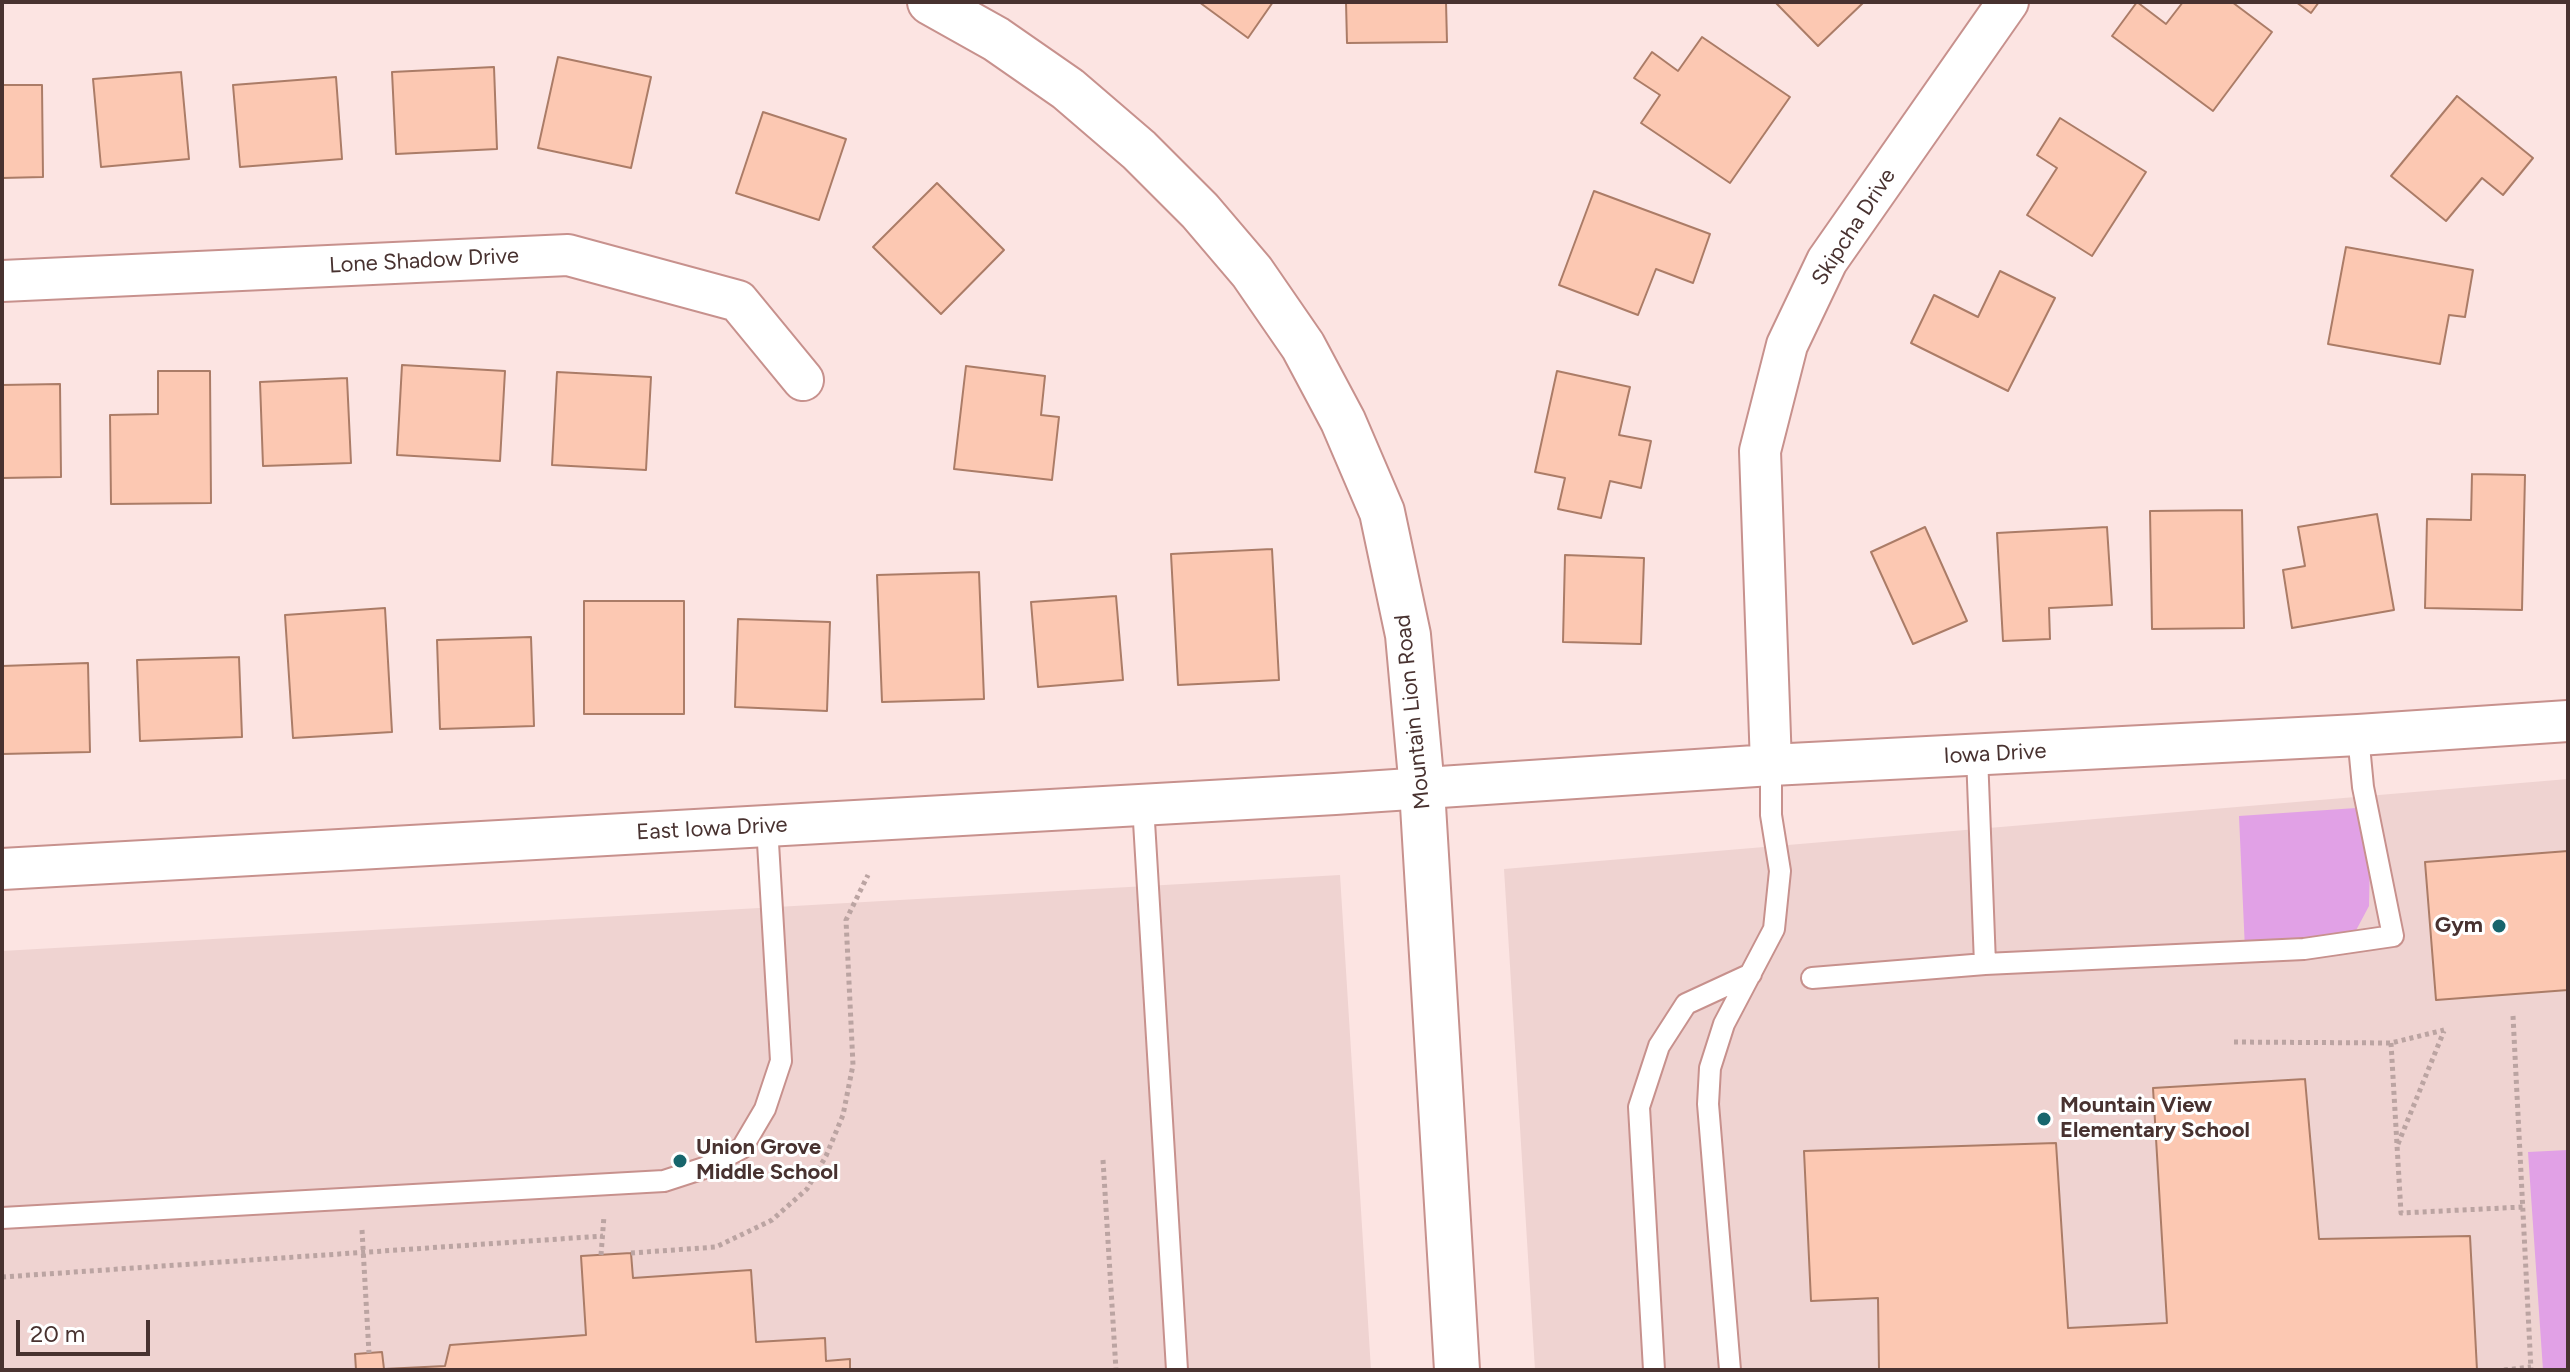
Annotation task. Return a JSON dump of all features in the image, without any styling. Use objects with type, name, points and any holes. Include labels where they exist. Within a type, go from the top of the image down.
[{"type":"street","name":"Mountain Lion Road","points":[[930,2],[996,39],[1068,89],[1139,150],[1200,211],[1252,272],[1303,346],[1343,421],[1382,512],[1408,635],[1422,789],[1457,1370]]},
{"type":"street","name":"Skipcha Drive","points":[[1771,765],[1760,451],[1787,345],[1827,261],[2008,2]]},
{"type":"street","name":"Lone Shadow Drive","points":[[2,281],[568,255],[738,301],[803,380]]},
{"type":"street","name":"Iowa Drive","points":[[1422,789],[1771,765],[2358,735],[2568,721]]},
{"type":"street","name":"East Iowa Drive","points":[[2,869],[1422,789]]},
{"type":"lane","points":[[1812,978],[1985,964],[2304,949],[2393,936],[2363,787],[2358,735]]},
{"type":"lane","points":[[1977,755],[1985,964]]},
{"type":"lane","points":[[1730,1370],[1708,1104],[1710,1068],[1724,1024],[1774,929],[1780,871],[1771,815],[1771,765]]},
{"type":"lane","points":[[1143,805],[1177,1370]]},
{"type":"lane","points":[[2,1218],[664,1181],[704,1168],[742,1148],[765,1109],[781,1061],[767,826]]},
{"type":"lane","points":[[1654,1370],[1639,1107],[1659,1046],[1686,1004],[1751,974]]},
{"type":"path","points":[[2504,1370],[2531,1368],[2513,1016]]},
{"type":"path","points":[[2234,1042],[2391,1043],[2444,1030],[2397,1149]]},
{"type":"path","points":[[2391,1043],[2401,1213],[2523,1207]]},
{"type":"path","points":[[1103,1160],[1116,1370]]},
{"type":"path","points":[[361,1198],[369,1353]]},
{"type":"path","points":[[2,1277],[603,1236]]},
{"type":"shaded area","name":"Mountain View Elementary School","points":[[2568,779],[2568,1370],[1535,1370],[1504,869]]},
{"type":"shaded area","points":[[2371,807],[2369,906],[2353,936],[2245,950],[2239,816]]},
{"type":"shaded area","name":"Union Grove Middle School","points":[[1340,875],[1371,1370],[2,1370],[2,951]]},
{"type":"shaded area","points":[[2568,1150],[2568,1370],[2543,1370],[2528,1152]]},
{"type":"building","points":[[1199,2],[1273,2],[1248,38]]},
{"type":"building","points":[[1346,2],[1446,2],[1447,42],[1347,43]]},
{"type":"building","points":[[1775,2],[1864,2],[1818,46]]},
{"type":"building","points":[[2137,2],[2166,24],[2183,2],[2232,2],[2272,32],[2213,111],[2112,36]]},
{"type":"building","points":[[2296,2],[2319,2],[2311,13]]},
{"type":"building","points":[[1702,37],[1790,97],[1730,183],[1641,123],[1660,95],[1634,78],[1652,52],[1678,71]]},
{"type":"building","points":[[558,57],[651,77],[631,168],[538,148]]},
{"type":"building","points":[[494,67],[497,149],[396,154],[392,72]]},
{"type":"building","points":[[181,72],[189,159],[101,167],[93,79]]},
{"type":"building","points":[[336,77],[342,159],[240,167],[233,85]]},
{"type":"building","points":[[2,85],[42,85],[43,177],[2,178]]},
{"type":"building","points":[[2457,96],[2533,158],[2503,195],[2482,178],[2446,221],[2391,176]]},
{"type":"building","points":[[763,112],[846,139],[819,220],[736,193]]},
{"type":"building","points":[[2060,118],[2146,172],[2092,256],[2027,215],[2057,168],[2037,155]]},
{"type":"building","points":[[937,183],[1004,250],[941,314],[873,247]]},
{"type":"building","points":[[1594,191],[1710,234],[1693,283],[1656,269],[1638,315],[1559,285]]},
{"type":"building","points":[[2346,247],[2473,270],[2465,317],[2449,315],[2440,364],[2328,344]]},
{"type":"building","points":[[2000,271],[2055,298],[2008,391],[1911,343],[1934,295],[1978,317]]},
{"type":"building","points":[[402,365],[505,371],[500,461],[397,455]]},
{"type":"building","points":[[966,366],[1045,376],[1041,415],[1059,417],[1052,480],[954,469]]},
{"type":"building","points":[[158,371],[210,371],[211,503],[111,504],[110,415],[158,414]]},
{"type":"building","points":[[1557,371],[1630,387],[1619,435],[1651,441],[1641,488],[1610,481],[1601,518],[1558,509],[1565,478],[1535,472]]},
{"type":"building","points":[[557,372],[651,377],[646,470],[552,465]]},
{"type":"building","points":[[347,378],[351,463],[263,466],[260,382]]},
{"type":"building","points":[[60,384],[61,477],[2,478],[2,385]]},
{"type":"building","points":[[2472,474],[2525,475],[2522,610],[2425,608],[2427,519],[2471,520]]},
{"type":"building","points":[[2242,510],[2244,628],[2152,629],[2150,511]]},
{"type":"building","points":[[2377,514],[2394,610],[2292,628],[2283,570],[2305,566],[2298,527]]},
{"type":"building","points":[[1925,527],[1967,621],[1913,644],[1871,552]]},
{"type":"building","points":[[2107,527],[2112,605],[2049,608],[2050,639],[2003,641],[1997,533]]},
{"type":"building","points":[[1272,549],[1279,680],[1178,685],[1171,554]]},
{"type":"building","points":[[1565,555],[1644,558],[1641,644],[1563,642]]},
{"type":"building","points":[[979,572],[984,699],[882,702],[877,575]]},
{"type":"building","points":[[1116,596],[1123,680],[1038,687],[1031,602]]},
{"type":"building","points":[[584,601],[684,601],[684,714],[584,714]]},
{"type":"building","points":[[385,608],[392,732],[293,738],[285,615]]},
{"type":"building","points":[[738,619],[830,622],[827,711],[735,707]]},
{"type":"building","points":[[531,637],[534,726],[440,729],[437,640]]},
{"type":"building","points":[[239,657],[242,737],[140,741],[137,660]]},
{"type":"building","points":[[88,663],[90,752],[2,754],[2,666]]},
{"type":"building","name":"Gym","points":[[2568,851],[2568,990],[2436,1000],[2425,862]]},
{"type":"building","points":[[2305,1079],[2319,1239],[2470,1236],[2477,1370],[1879,1370],[1878,1298],[1811,1301],[1804,1151],[2056,1143],[2068,1328],[2167,1323],[2153,1088]]},
{"type":"building","points":[[631,1253],[633,1278],[751,1270],[756,1342],[825,1338],[826,1361],[850,1359],[850,1370],[356,1370],[355,1354],[382,1352],[384,1369],[445,1366],[450,1345],[586,1335],[581,1256]]},
{"type":"place","name":"Gym","points":[[2499,926]]},
{"type":"place","name":"Mountain View Elementary School","points":[[2044,1119]]},
{"type":"place","name":"Union Grove Middle School","points":[[680,1161]]}]
